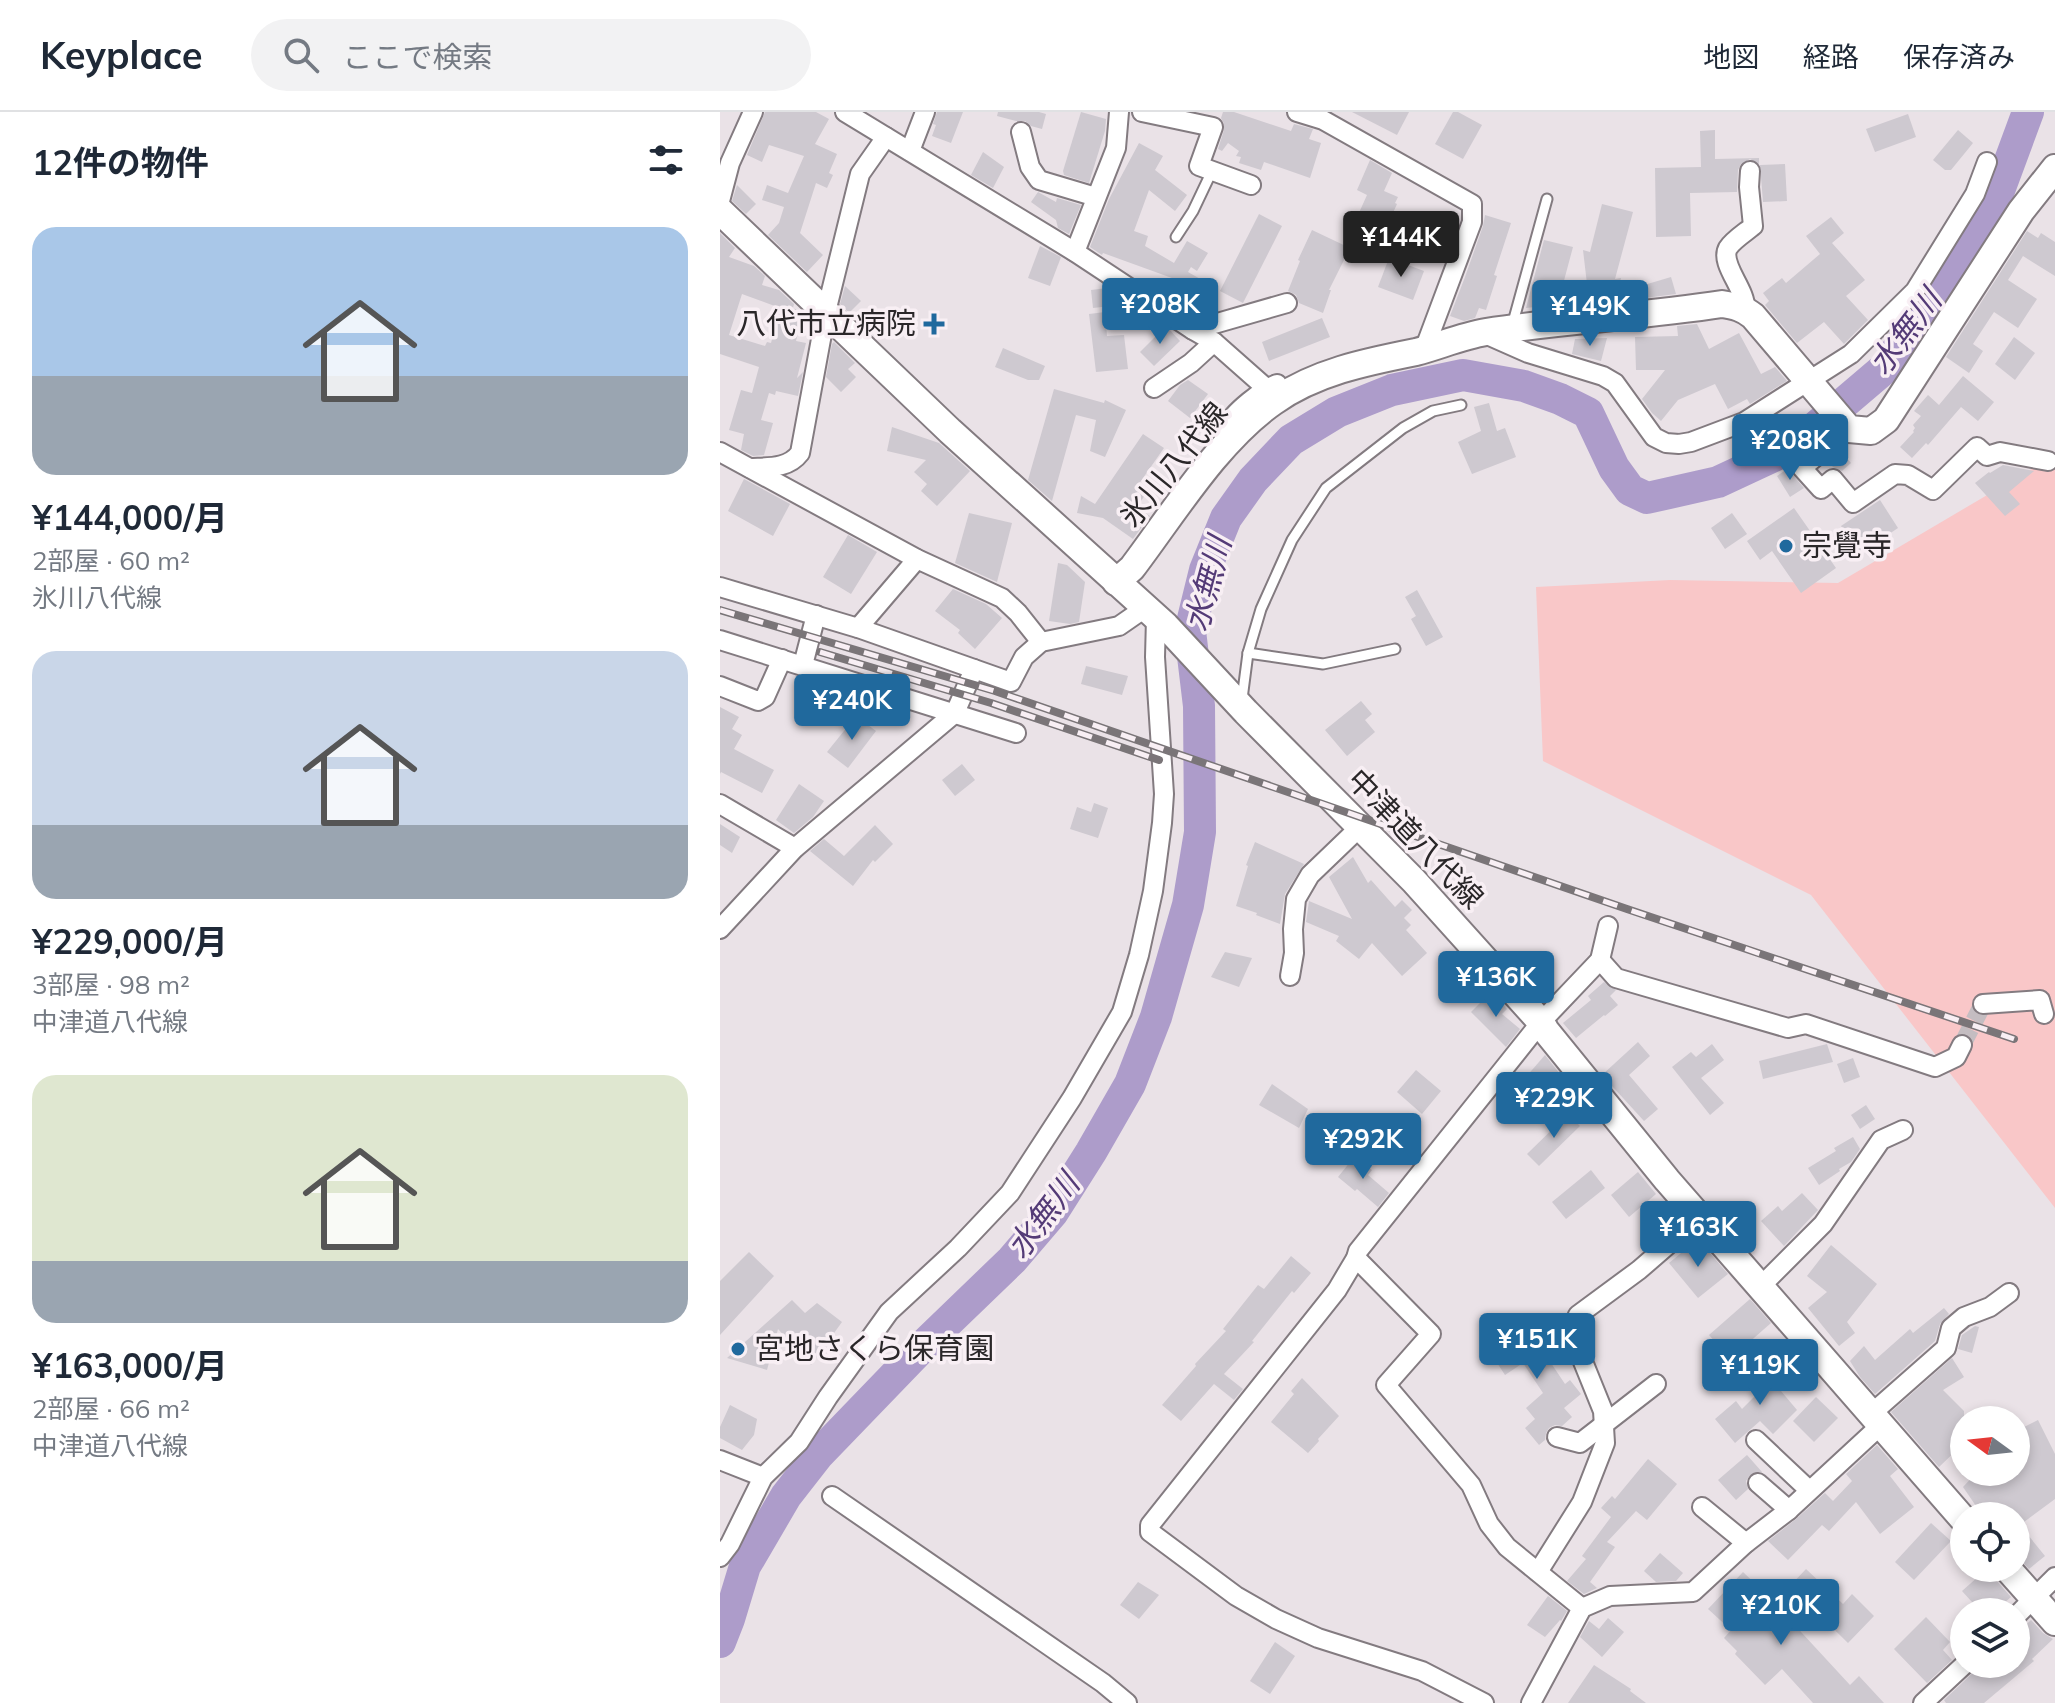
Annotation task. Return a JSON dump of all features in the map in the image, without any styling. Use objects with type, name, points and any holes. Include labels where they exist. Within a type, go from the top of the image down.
[{"type":"main road","points":[[1745,309],[1846,426],[1871,431],[1886,420],[2021,211],[2052,174]]},
{"type":"main road","points":[[720,211],[950,431],[1116,582]]},
{"type":"main road","name":"氷川八代線","points":[[1116,582],[1132,568],[1209,464],[1250,420],[1275,400],[1305,383],[1345,367],[1483,333],[1722,304],[1745,309]]},
{"type":"main road","name":"中津道八代線","points":[[1116,582],[1156,617],[1414,881],[1541,1022],[1699,1218],[1950,1504]]},
{"type":"main road","points":[[2030,1610],[2055,1622]]},
{"type":"street","points":[[720,201],[730,163],[753,112]]},
{"type":"street","points":[[847,112],[1075,252],[1214,342],[1266,388]]},
{"type":"street","points":[[910,151],[925,112]]},
{"type":"street","points":[[1075,252],[1116,148],[1119,112]]},
{"type":"street","points":[[1142,112],[1213,127],[1199,166],[1251,185]]},
{"type":"street","points":[[1297,112],[1323,120],[1472,204],[1472,222],[1424,350]]},
{"type":"street","points":[[1021,132],[1030,167],[1039,180],[1096,197]]},
{"type":"street","points":[[750,468],[787,465],[800,453],[826,312],[860,174],[886,137]]},
{"type":"street","points":[[1483,333],[1528,353],[1603,376],[1615,383],[1654,437],[1666,443],[1691,442],[1744,422],[1810,384],[1851,354],[1915,291],[1975,194],[1987,162]]},
{"type":"street","points":[[1745,309],[1746,302],[1726,259],[1728,247],[1753,226],[1750,171]]},
{"type":"street","points":[[1193,330],[1287,303]]},
{"type":"street","points":[[1154,388],[1191,363],[1214,342]]},
{"type":"street","points":[[1224,448],[1227,426],[1242,408],[1266,388],[1308,373],[1345,367]]},
{"type":"street","points":[[1846,426],[1802,468],[1821,489],[1833,479],[1853,503],[1895,474],[1908,475],[1933,490],[1977,447],[1987,456],[2000,452],[2048,461]]},
{"type":"street","points":[[720,452],[917,559],[1002,598],[1041,642]]},
{"type":"street","points":[[858,628],[917,559]]},
{"type":"street","points":[[720,587],[858,628],[1011,682],[1024,657],[1041,642],[1156,617],[1155,657],[1164,794],[1153,891],[1122,1012],[1072,1098],[1010,1193],[958,1248],[889,1312],[799,1442],[763,1477],[730,1544],[720,1557]]},
{"type":"street","points":[[803,665],[816,615]]},
{"type":"street","points":[[720,640],[1016,733]]},
{"type":"street","points":[[720,686],[758,701],[765,697],[782,659]]},
{"type":"street","points":[[720,928],[795,848],[955,713],[974,669]]},
{"type":"street","points":[[720,804],[795,848]]},
{"type":"street","points":[[1290,976],[1296,899],[1310,875],[1360,827]]},
{"type":"street","points":[[1484,1703],[1422,1671],[1318,1638],[1276,1619],[1236,1596],[1150,1532],[1150,1525],[1337,1290],[1358,1251],[1541,1022],[1600,960],[1608,926]]},
{"type":"street","points":[[1600,960],[1616,978],[1788,1028],[1806,1024],[1935,1067],[1956,1057],[1962,1045]]},
{"type":"street","points":[[1983,1004],[2040,1000],[2044,1014]]},
{"type":"street","points":[[1760,1287],[1823,1224],[1881,1140],[1903,1130]]},
{"type":"street","points":[[1538,1572],[1582,1502],[1605,1443],[1603,1411],[1571,1332],[1578,1315],[1639,1270],[1699,1218]]},
{"type":"street","points":[[1356,1258],[1431,1334],[1386,1385],[1471,1485],[1489,1524],[1507,1547],[1582,1608]]},
{"type":"street","points":[[1531,1703],[1582,1608],[1610,1596],[1693,1592],[1809,1490],[1946,1348],[1951,1328],[1964,1317],[1990,1307],[2009,1293]]},
{"type":"street","points":[[1557,1437],[1580,1443],[1656,1384]]},
{"type":"street","points":[[1756,1440],[1809,1490]]},
{"type":"street","points":[[720,1460],[763,1477]]},
{"type":"street","points":[[1758,1483],[1789,1510]]},
{"type":"street","points":[[832,1496],[1092,1675],[1127,1703]]},
{"type":"street","points":[[1702,1507],[1746,1543]]},
{"type":"street","points":[[2030,1603],[2055,1577]]},
{"type":"street","points":[[1923,1703],[1950,1678]]},
{"type":"lane","points":[[1176,237],[1193,211],[1212,171]]},
{"type":"lane","points":[[1511,329],[1547,199]]},
{"type":"lane","points":[[1232,697],[1261,609],[1292,540],[1326,488],[1403,428],[1433,411],[1461,405]]},
{"type":"lane","points":[[1248,653],[1323,664],[1395,649]]},
{"type":"shaded area","points":[[2055,455],[2055,1208],[1811,895],[1543,761],[1536,587],[1670,580],[1838,583]]},
{"type":"building","points":[[765,112],[816,112],[829,119],[815,144],[837,154],[829,173],[833,175],[827,188],[816,183],[800,233],[823,255],[807,272],[768,235],[779,223],[784,207],[762,200],[767,185],[788,193],[804,156],[769,145],[762,162],[747,155]]},
{"type":"building","points":[[937,112],[963,112],[951,143],[932,136]]},
{"type":"building","points":[[998,112],[1046,114],[1042,129],[1025,121],[997,116]]},
{"type":"building","points":[[1081,112],[1106,119],[1089,183],[1064,175],[1063,171]]},
{"type":"building","points":[[1223,112],[1234,112],[1291,131],[1294,124],[1313,129],[1309,139],[1321,143],[1310,178],[1264,162],[1261,170],[1239,163],[1241,157],[1236,156],[1239,151],[1228,143],[1222,151],[1218,149],[1224,130]]},
{"type":"building","points":[[1352,112],[1409,112],[1397,135]]},
{"type":"building","points":[[1453,112],[1482,125],[1463,159],[1435,144]]},
{"type":"building","points":[[1908,114],[1916,137],[1875,152],[1866,129]]},
{"type":"building","points":[[1715,130],[1715,159],[1759,158],[1759,164],[1750,159],[1741,164],[1737,192],[1690,193],[1691,236],[1656,237],[1655,168],[1701,167],[1700,131]]},
{"type":"building","points":[[1958,130],[1973,143],[1951,170],[1945,170],[1933,160]]},
{"type":"building","points":[[1139,143],[1163,156],[1155,170],[1187,195],[1175,211],[1149,190],[1134,231],[1148,236],[1145,246],[1174,263],[1187,241],[1208,253],[1197,271],[1191,267],[1188,272],[1209,284],[1205,290],[1102,255],[1090,247],[1109,199]]},
{"type":"building","points":[[983,152],[1004,167],[993,188],[971,175]]},
{"type":"building","points":[[1370,160],[1392,173],[1384,191],[1398,197],[1377,248],[1349,235],[1367,195],[1357,190]]},
{"type":"building","points":[[1785,164],[1787,201],[1763,202],[1760,165]]},
{"type":"building","points":[[737,185],[756,204],[746,214],[732,201]]},
{"type":"building","points":[[1038,192],[1056,202],[1057,198],[1081,205],[1069,234],[1058,228],[1056,220],[1031,202]]},
{"type":"building","points":[[1602,204],[1633,212],[1615,279],[1621,278],[1616,299],[1589,301],[1583,250],[1590,252]]},
{"type":"building","points":[[1259,214],[1282,226],[1243,303],[1220,291]]},
{"type":"building","points":[[1485,215],[1511,223],[1486,310],[1479,308],[1475,318],[1464,321],[1450,316]]},
{"type":"building","points":[[1831,217],[1844,233],[1832,243],[1865,280],[1846,296],[1868,320],[1844,344],[1824,322],[1797,343],[1765,305],[1769,301],[1763,293],[1782,278],[1786,283],[1820,254],[1806,236]]},
{"type":"building","points":[[1312,230],[1350,248],[1329,290],[1323,313],[1299,303],[1296,295],[1288,291]]},
{"type":"building","points":[[2027,231],[2038,238],[2041,233],[2055,242],[2055,276],[2023,256],[2008,280],[2037,299],[2018,328],[1994,312],[1973,344],[1983,351],[1969,373],[1946,357]]},
{"type":"building","points":[[720,233],[735,248],[729,257],[754,266],[765,276],[762,285],[779,290],[794,304],[793,308],[803,313],[796,341],[806,343],[797,378],[803,372],[798,396],[776,391],[775,395],[769,393],[761,420],[773,423],[764,455],[753,456],[741,450],[744,434],[729,430],[741,390],[752,393],[759,367],[720,354]],"holes":[[[742,294],[780,308],[771,343],[767,342],[765,346],[729,335]]]},
{"type":"building","points":[[1544,240],[1573,247],[1562,288],[1550,285],[1544,306],[1526,308]]},
{"type":"building","points":[[1040,246],[1061,257],[1050,286],[1028,278]]},
{"type":"building","points":[[1389,258],[1424,271],[1413,300],[1378,287]]},
{"type":"building","points":[[1671,277],[1676,294],[1637,299],[1634,288]]},
{"type":"building","points":[[845,286],[861,301],[849,313],[840,304]]},
{"type":"building","points":[[1107,288],[1111,306],[1093,308],[1091,290]]},
{"type":"building","points":[[1105,312],[1107,336],[1124,335],[1128,369],[1096,372],[1089,314]]},
{"type":"building","points":[[1322,318],[1330,337],[1269,361],[1262,342]]},
{"type":"building","points":[[1697,324],[1709,349],[1739,333],[1761,374],[1775,367],[1787,381],[1750,404],[1747,399],[1728,409],[1715,384],[1678,400],[1661,421],[1642,399],[1665,370],[1636,370],[1635,337],[1678,336],[1677,326]]},
{"type":"building","points":[[1166,326],[1180,341],[1154,366],[1140,352]]},
{"type":"building","points":[[2014,337],[2035,353],[2015,380],[1995,364]]},
{"type":"building","points":[[1607,338],[1601,361],[1572,354],[1575,339]]},
{"type":"building","points":[[834,342],[855,363],[848,369],[856,377],[841,392],[826,377]]},
{"type":"building","points":[[1003,348],[1045,366],[1039,380],[1028,380],[995,367]]},
{"type":"building","points":[[1963,376],[1994,402],[1978,421],[1961,407],[1928,445],[1926,443],[1912,458],[1900,447],[1914,432],[1913,425],[1921,416],[1914,411],[1928,395],[1939,405]]},
{"type":"building","points":[[1188,380],[1208,394],[1190,418],[1168,401]]},
{"type":"building","points":[[1054,389],[1104,403],[1105,400],[1126,410],[1105,457],[1090,451],[1096,420],[1076,415],[1052,501],[1028,480]]},
{"type":"building","points":[[1489,403],[1497,431],[1505,428],[1516,457],[1472,474],[1458,442],[1481,431],[1474,407]]},
{"type":"building","points":[[892,427],[939,443],[970,471],[937,506],[921,491],[927,484],[914,472],[926,460],[887,451]]},
{"type":"building","points":[[1143,434],[1164,448],[1136,488],[1145,495],[1137,507],[1150,516],[1133,539],[1103,518],[1077,513],[1081,496],[1095,504]]},
{"type":"building","points":[[1841,451],[1851,463],[1842,471],[1828,462]]},
{"type":"building","points":[[2003,465],[2034,471],[2009,492],[2020,504],[2005,516],[1975,483]]},
{"type":"building","points":[[1790,467],[1804,488],[1790,497],[1777,476]]},
{"type":"building","points":[[744,479],[790,504],[773,536],[728,511]]},
{"type":"building","name":"宗覺寺","points":[[1880,500],[1898,528],[1859,554],[1841,526]]},
{"type":"building","name":"宗覺寺","points":[[1794,508],[1836,568],[1801,593],[1772,551],[1760,560],[1747,541]]},
{"type":"building","points":[[969,513],[1012,523],[997,582],[955,563]]},
{"type":"building","points":[[1732,513],[1747,534],[1725,549],[1711,528]]},
{"type":"building","points":[[848,535],[877,552],[851,594],[823,577]]},
{"type":"building","points":[[1058,563],[1067,565],[1085,582],[1079,622],[1049,621]]},
{"type":"building","points":[[953,589],[986,604],[1002,618],[975,649],[958,633],[960,630],[935,611]]},
{"type":"building","points":[[1417,590],[1443,637],[1426,646],[1411,619],[1416,616],[1405,597]]},
{"type":"building","points":[[1086,666],[1128,676],[1122,695],[1081,684]]},
{"type":"building","points":[[1361,701],[1372,714],[1365,720],[1375,732],[1347,756],[1325,730]]},
{"type":"building","points":[[720,707],[739,717],[732,729],[742,735],[734,749],[774,770],[762,793],[720,774]]},
{"type":"building","points":[[856,716],[876,731],[848,768],[827,752]]},
{"type":"building","points":[[962,764],[975,780],[955,796],[942,780]]},
{"type":"building","points":[[799,784],[824,801],[813,817],[794,833],[776,820]]},
{"type":"building","points":[[1094,803],[1108,808],[1098,838],[1070,829],[1077,807],[1091,812]]},
{"type":"building","points":[[720,824],[740,837],[732,853],[720,845]]},
{"type":"building","points":[[875,825],[893,844],[875,862],[873,860],[853,886],[810,851],[824,839],[844,856]]},
{"type":"building","points":[[1255,842],[1304,864],[1285,894],[1280,924],[1236,906]]},
{"type":"building","points":[[1353,857],[1368,883],[1371,880],[1395,907],[1402,900],[1412,910],[1404,918],[1411,925],[1406,930],[1427,953],[1402,976],[1372,943],[1359,959],[1336,941],[1339,936],[1306,922],[1309,901],[1352,919],[1329,877]]},
{"type":"building","points":[[1225,952],[1252,958],[1239,987],[1211,977]]},
{"type":"building","points":[[1604,982],[1616,990],[1610,996],[1618,1005],[1576,1038],[1563,1023],[1591,1000],[1588,996]]},
{"type":"building","points":[[1491,992],[1507,1009],[1502,1014],[1520,1029],[1506,1047],[1471,1012]]},
{"type":"building","points":[[1638,1042],[1650,1056],[1629,1075],[1658,1109],[1644,1121],[1602,1075]]},
{"type":"building","points":[[1712,1044],[1724,1060],[1701,1078],[1724,1103],[1710,1115],[1672,1067],[1691,1052],[1696,1057]]},
{"type":"building","points":[[1827,1044],[1833,1062],[1763,1079],[1759,1061]]},
{"type":"building","points":[[1545,1055],[1560,1074],[1537,1100],[1519,1085]]},
{"type":"building","points":[[1853,1058],[1860,1077],[1844,1083],[1837,1064]]},
{"type":"building","points":[[1416,1070],[1441,1091],[1422,1114],[1397,1092]]},
{"type":"building","points":[[1272,1084],[1308,1109],[1299,1128],[1259,1105]]},
{"type":"building","points":[[1866,1105],[1875,1119],[1860,1129],[1851,1115]]},
{"type":"building","points":[[1568,1114],[1580,1126],[1539,1166],[1527,1154]]},
{"type":"building","points":[[1853,1137],[1860,1149],[1851,1162],[1819,1185],[1808,1168]]},
{"type":"building","points":[[1355,1156],[1372,1170],[1368,1175],[1389,1193],[1378,1207],[1338,1177]]},
{"type":"building","points":[[1591,1170],[1605,1188],[1566,1219],[1552,1202]]},
{"type":"building","points":[[1638,1172],[1656,1194],[1629,1217],[1611,1195]]},
{"type":"building","points":[[1802,1193],[1818,1210],[1784,1246],[1761,1221],[1778,1206],[1782,1211]]},
{"type":"building","points":[[1698,1239],[1728,1274],[1698,1298],[1669,1263]]},
{"type":"building","points":[[1831,1245],[1877,1284],[1847,1322],[1855,1333],[1839,1346],[1808,1308],[1827,1292],[1807,1276]]},
{"type":"building","points":[[749,1252],[774,1276],[720,1335],[720,1281]]},
{"type":"building","points":[[1291,1256],[1311,1273],[1294,1293],[1292,1291],[1254,1342],[1224,1374],[1243,1389],[1234,1400],[1214,1384],[1181,1421],[1162,1405],[1226,1331],[1223,1329],[1258,1285],[1264,1289]]},
{"type":"building","points":[[1750,1299],[1771,1323],[1730,1359],[1709,1335]]},
{"type":"building","points":[[792,1300],[805,1313],[817,1303],[842,1322],[811,1365],[778,1329],[767,1370],[727,1358]]},
{"type":"building","points":[[1944,1308],[1949,1314],[1940,1324],[1935,1341],[1875,1394],[1850,1361],[1864,1346],[1875,1360],[1910,1329],[1913,1333]]},
{"type":"building","points":[[1525,1324],[1565,1384],[1570,1380],[1581,1394],[1564,1408],[1572,1417],[1562,1426],[1549,1428],[1545,1440],[1539,1445],[1525,1428],[1535,1419],[1526,1408],[1543,1393],[1523,1363],[1505,1375],[1488,1349]]},
{"type":"building","points":[[1975,1326],[1979,1327],[1972,1353],[1958,1349],[1962,1335]]},
{"type":"building","points":[[1952,1358],[1964,1377],[1943,1390],[1959,1406],[1950,1406],[1950,1456],[1939,1467],[1891,1412]]},
{"type":"building","points":[[1770,1360],[1789,1385],[1781,1391],[1797,1410],[1773,1434],[1760,1421],[1735,1443],[1715,1419],[1736,1401],[1742,1409],[1765,1386],[1754,1373]]},
{"type":"building","points":[[1302,1378],[1339,1416],[1308,1453],[1271,1422],[1294,1394],[1291,1391]]},
{"type":"building","points":[[1816,1397],[1838,1418],[1814,1442],[1793,1421]]},
{"type":"building","points":[[730,1405],[757,1419],[754,1435],[742,1450],[720,1438],[720,1427]]},
{"type":"building","points":[[2038,1420],[2055,1454],[2055,1499],[2030,1518],[2030,1502],[1973,1502],[1964,1486],[2030,1486],[2030,1424]]},
{"type":"building","points":[[1877,1445],[1898,1469],[1890,1476],[1914,1507],[1880,1534],[1856,1502],[1829,1531],[1822,1525],[1788,1560],[1768,1541],[1825,1493],[1833,1501],[1852,1481],[1846,1474]]},
{"type":"building","points":[[1747,1455],[1762,1472],[1750,1475],[1746,1481],[1748,1489],[1736,1500],[1718,1480]]},
{"type":"building","points":[[1648,1459],[1677,1484],[1647,1520],[1636,1511],[1607,1542],[1615,1547],[1590,1582],[1597,1588],[1584,1594],[1567,1581],[1586,1559],[1582,1556],[1611,1517],[1601,1508],[1612,1496],[1615,1499]]},
{"type":"building","points":[[1931,1523],[1950,1540],[1914,1580],[1895,1562]]},
{"type":"building","points":[[2030,1537],[2045,1556],[2030,1568]]},
{"type":"building","points":[[1660,1553],[1683,1573],[1676,1581],[1656,1582],[1644,1571]]},
{"type":"building","points":[[1806,1569],[1843,1604],[1852,1594],[1874,1616],[1848,1643],[1790,1586]]},
{"type":"building","points":[[1743,1572],[1850,1685],[1859,1676],[1884,1703],[1813,1703],[1782,1669],[1765,1685],[1724,1638],[1731,1630],[1708,1609]]},
{"type":"building","points":[[1138,1582],[1159,1595],[1139,1619],[1120,1605]]},
{"type":"building","points":[[1972,1582],[1998,1582],[2011,1597],[1968,1598],[1962,1591]]},
{"type":"building","points":[[1548,1596],[1567,1611],[1545,1637],[1527,1625]]},
{"type":"building","points":[[1926,1617],[1950,1642],[1943,1650],[1950,1662],[1927,1683],[1894,1649]]},
{"type":"building","points":[[1608,1618],[1624,1632],[1602,1657],[1580,1637],[1589,1621],[1599,1629]]},
{"type":"building","points":[[2030,1621],[2053,1639],[2030,1664]]},
{"type":"building","points":[[1275,1642],[1295,1656],[1270,1694],[1250,1681]]},
{"type":"building","points":[[1594,1665],[1631,1689],[1646,1703],[1568,1703]]},
{"type":"building","points":[[1967,1678],[2014,1678],[1984,1703],[1946,1703],[1944,1700]]},
{"type":"waterway","name":"水無川","points":[[720,1642],[745,1566],[786,1496],[818,1455],[928,1341],[1012,1260],[1053,1212],[1130,1084],[1156,1017],[1188,905],[1200,832],[1199,706],[1190,631],[1205,570],[1226,518],[1253,480],[1291,440],[1337,412],[1392,390],[1463,375],[1524,386],[1588,413],[1614,468],[1630,490],[1647,498],[1718,482],[1776,455],[1811,431],[1885,368],[1994,204],[2028,112]]},
{"type":"waterway","points":[[776,1489],[786,1496]]},
{"type":"tunnel","points":[[1962,1045],[1983,1004]]},
{"type":"railway","points":[[720,610],[995,691],[2014,1039]]},
{"type":"railway","points":[[820,652],[991,703],[1159,760]]},
{"type":"place","name":"八代市立病院","points":[[934,324]]},
{"type":"place","name":"宗覺寺","points":[[1786,546]]},
{"type":"place","name":"宮地さくら保育園","points":[[738,1349]]}]
